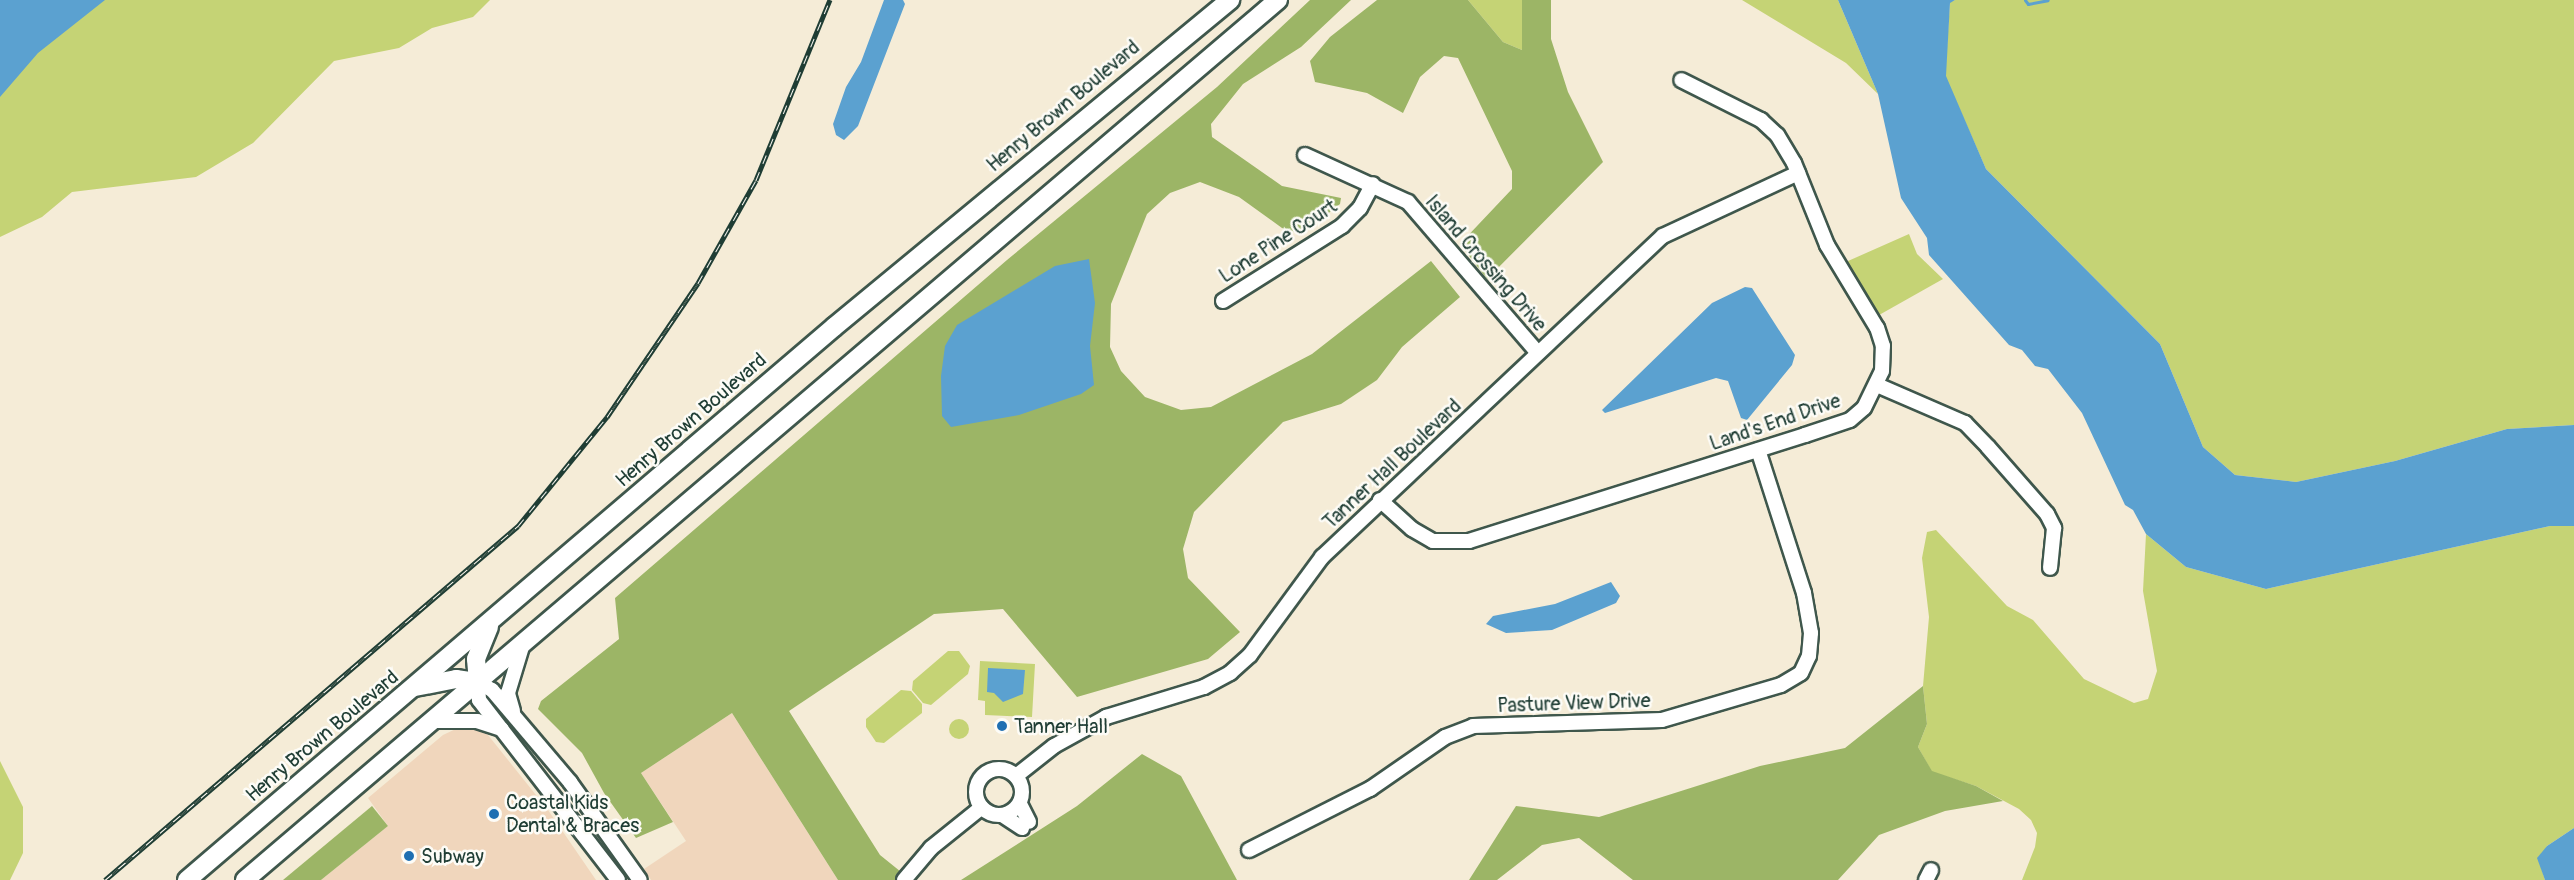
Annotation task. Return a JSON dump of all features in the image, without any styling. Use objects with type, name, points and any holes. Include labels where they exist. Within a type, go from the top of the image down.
[{"type":"main road","name":"Henry Brown Boulevard","points":[[187,880],[843,319],[1230,0]]},
{"type":"main road","points":[[245,880],[431,721],[522,647],[1278,0]]},
{"type":"main road","points":[[478,682],[476,659],[490,623]]},
{"type":"main road","points":[[414,687],[456,679],[478,682]]},
{"type":"street","name":"Land's End Drive","points":[[1380,500],[1412,529],[1433,541],[1469,541],[1850,420],[1864,408],[1882,371],[1883,346],[1877,328],[1827,245],[1798,173],[1777,135],[1761,120],[1681,80]]},
{"type":"street","name":"Island Crossing Drive","points":[[1305,155],[1373,184],[1408,202],[1538,352]]},
{"type":"street","name":"Tanner Hall Boulevard","points":[[1016,776],[1054,746],[1106,717],[1204,687],[1230,673],[1250,654],[1322,557],[1663,236],[1798,173]]},
{"type":"street","name":"Lone Pine Court","points":[[1223,301],[1342,226],[1360,208],[1373,184]]},
{"type":"street","points":[[1877,385],[1965,423],[1988,447],[2047,514],[2054,528],[2050,568]]},
{"type":"street","name":"Pasture View Drive","points":[[1249,850],[1370,789],[1444,736],[1473,726],[1662,720],[1781,685],[1801,673],[1809,656],[1811,633],[1804,593],[1758,450]]},
{"type":"street","points":[[515,716],[508,693],[522,647]]},
{"type":"street","points":[[478,682],[492,690],[570,782],[640,880]]},
{"type":"street","points":[[478,682],[479,700],[618,880]]},
{"type":"street","points":[[431,721],[477,721],[502,729]]},
{"type":"street","points":[[1002,770],[1016,776],[1022,789],[1020,804],[1025,825],[982,807],[976,794],[984,775],[1002,770]]},
{"type":"street","points":[[1002,815],[1020,804]]},
{"type":"street","points":[[903,880],[931,848],[982,807]]},
{"type":"shaded area","points":[[732,713],[838,880],[651,880],[644,869],[686,841],[641,773]]},
{"type":"shaded area","points":[[460,727],[474,727],[488,735],[548,810],[596,880],[321,880],[388,826],[368,798],[443,735]]},
{"type":"green space","points":[[60,0],[490,0],[473,17],[432,28],[399,48],[334,61],[253,143],[196,177],[72,192],[42,217],[0,237],[0,88]]},
{"type":"green space","points":[[1310,0],[1351,0],[1301,47],[1243,84],[1211,124],[1212,137],[1282,186],[1341,198],[1340,204],[1302,234],[1282,228],[1239,197],[1200,182],[1170,193],[1147,214],[1111,304],[1110,347],[1121,371],[1145,397],[1181,410],[1211,407],[1312,354],[1431,261],[1460,297],[1402,347],[1377,380],[1341,404],[1283,422],[1194,512],[1183,549],[1188,578],[1240,632],[1208,659],[1077,697],[1003,609],[934,614],[789,711],[880,855],[911,880],[838,880],[732,713],[641,773],[673,822],[636,838],[604,793],[582,753],[538,709],[541,701],[619,639],[615,598],[1007,260],[1217,87]]},
{"type":"green space","points":[[1377,0],[1468,0],[1503,42],[1522,50],[1522,0],[1551,0],[1551,39],[1568,92],[1603,162],[1487,279],[1460,244],[1512,189],[1512,171],[1458,58],[1444,56],[1420,77],[1403,113],[1367,93],[1315,82],[1310,61],[1330,37]]},
{"type":"green space","points":[[1468,0],[1522,0],[1522,50],[1503,42]]},
{"type":"green space","points":[[1742,0],[1838,0],[1878,94],[1846,63]]},
{"type":"green space","points":[[1955,0],[2574,0],[2574,425],[2507,429],[2395,461],[2296,482],[2235,475],[2203,447],[2160,344],[1986,169],[1945,76],[1950,2]]},
{"type":"green space","points":[[1909,234],[1917,254],[1943,279],[1872,319],[1839,265]]},
{"type":"green space","points":[[2550,526],[2574,526],[2574,828],[2547,846],[2540,864],[2545,880],[2022,880],[2035,847],[2037,833],[2031,820],[2019,809],[1976,786],[1932,772],[1918,747],[1927,724],[1923,686],[1929,617],[1922,558],[1927,532],[1936,530],[2007,606],[2033,620],[2084,679],[2134,703],[2148,699],[2157,671],[2143,591],[2146,534],[2186,567],[2266,589]]},
{"type":"green space","points":[[948,651],[959,651],[970,666],[968,674],[931,705],[923,703],[912,690],[913,681]]},
{"type":"green space","points":[[980,661],[1035,664],[1032,717],[985,715],[985,701],[978,700]]},
{"type":"green space","points":[[1923,686],[1927,724],[1918,747],[1932,771],[1976,786],[2003,801],[1945,811],[1879,835],[1838,880],[1633,880],[1579,838],[1542,845],[1497,880],[1469,880],[1516,806],[1599,817],[1760,766],[1845,748]]},
{"type":"green space","points":[[901,690],[911,691],[922,704],[922,713],[884,743],[876,742],[866,727],[866,719]]},
{"type":"green space","points":[[959,719],[966,722],[969,729],[966,736],[959,739],[952,736],[949,729],[952,722]]},
{"type":"green space","points":[[1142,754],[1181,776],[1237,880],[961,880],[1077,806]]},
{"type":"green space","points":[[0,761],[23,807],[23,853],[10,880],[0,880]]},
{"type":"green space","points":[[372,806],[388,826],[321,880],[283,880]]},
{"type":"water","points":[[0,0],[105,0],[38,53],[0,97]]},
{"type":"water","points":[[884,0],[903,0],[905,4],[858,126],[844,140],[836,135],[833,124],[846,87],[861,62]]},
{"type":"water","points":[[1838,0],[1955,0],[1950,3],[1946,76],[1986,169],[2160,344],[2203,447],[2235,475],[2296,482],[2395,461],[2507,429],[2574,425],[2574,526],[2550,526],[2266,589],[2186,567],[2146,534],[2133,510],[2125,505],[2082,413],[2048,369],[2035,366],[2022,350],[2009,345],[1929,255],[1927,238],[1901,198],[1878,94]]},
{"type":"water","points":[[1089,259],[1095,303],[1090,346],[1094,385],[1081,394],[1019,415],[951,427],[942,416],[941,376],[945,346],[957,325],[1055,266]]},
{"type":"water","points":[[1745,287],[1752,288],[1795,355],[1792,365],[1747,420],[1741,418],[1728,381],[1716,378],[1605,413],[1602,410],[1712,303]]},
{"type":"water","points":[[1611,582],[1620,596],[1616,603],[1552,630],[1506,633],[1486,624],[1493,616],[1555,604]]},
{"type":"water","points":[[988,668],[1025,670],[1023,694],[1003,702],[994,693],[987,692]]},
{"type":"water","points":[[2574,828],[2574,880],[2545,880],[2537,858],[2547,846]]},
{"type":"waterway","points":[[2025,0],[2028,4],[2048,0]]},
{"type":"railway","points":[[105,880],[518,526],[607,417],[698,283],[756,180],[830,0]]},
{"type":"place","name":"Tanner Hall","points":[[1002,726]]},
{"type":"place","name":"Coastal Kids Dental & Braces","points":[[494,814]]},
{"type":"place","name":"Subway","points":[[409,856]]}]
